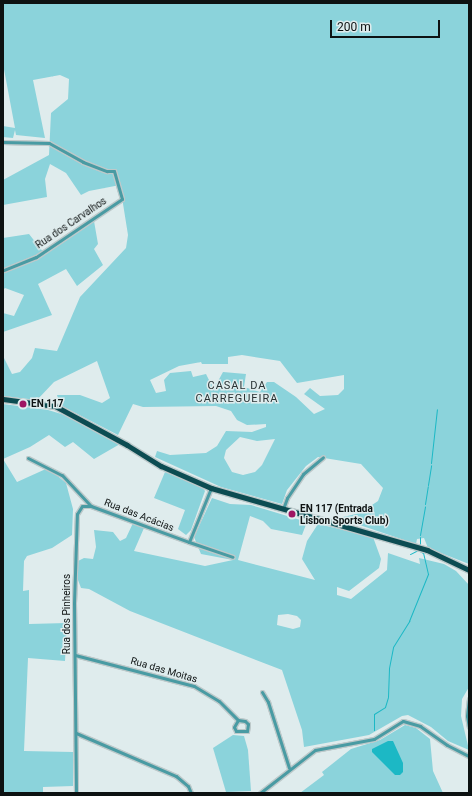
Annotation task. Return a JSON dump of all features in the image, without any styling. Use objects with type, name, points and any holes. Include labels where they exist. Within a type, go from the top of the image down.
[{"type":"main road","points":[[3,399],[55,406],[121,441],[161,466],[211,488],[379,535],[452,560],[469,572]]},
{"type":"street","name":"Rua dos Carvalhos","points":[[3,142],[49,143],[83,162],[107,171],[114,171],[122,199],[36,257],[3,270]]},
{"type":"street","points":[[284,509],[287,498],[303,474],[323,457]]},
{"type":"street","name":"Rua das Acácias","points":[[28,458],[62,474],[91,506],[233,557]]},
{"type":"street","points":[[189,542],[211,488]]},
{"type":"street","name":"Rua dos Pinheiros","points":[[76,793],[75,655],[77,514],[82,506],[91,506]]},
{"type":"street","name":"Rua das Moitas","points":[[75,655],[194,686],[219,701],[238,720],[248,724],[247,731],[236,731],[238,720]]},
{"type":"street","points":[[262,692],[268,702],[289,768]]},
{"type":"street","points":[[469,699],[467,716],[469,727]]},
{"type":"street","points":[[260,793],[289,768],[316,750],[374,739],[403,721],[420,726],[447,745],[469,756]]},
{"type":"street","points":[[76,733],[176,776],[183,780],[191,793]]},
{"type":"shaded area","points":[[3,3],[469,3],[469,564],[428,548],[424,538],[417,539],[416,544],[339,518],[360,513],[378,501],[383,488],[361,464],[318,457],[306,466],[287,490],[282,504],[221,487],[155,457],[157,451],[170,455],[206,453],[217,446],[226,431],[252,432],[266,427],[266,424],[247,425],[237,420],[231,411],[216,406],[143,407],[133,404],[118,435],[60,405],[57,395],[80,395],[102,403],[110,398],[97,361],[54,382],[37,400],[3,396],[3,356],[12,374],[20,372],[32,358],[35,348],[57,351],[80,297],[126,248],[128,235],[120,185],[89,191],[81,195],[66,173],[50,164],[45,179],[47,197],[3,205],[3,180],[49,155],[51,113],[68,99],[69,79],[60,75],[33,80],[45,138],[16,135],[15,130],[13,138],[3,137],[3,126],[15,128],[3,64]],"holes":[[[242,355],[280,361],[297,383],[344,375],[344,389],[338,395],[320,396],[310,388],[304,394],[325,409],[314,414],[296,397],[274,382],[267,382],[260,392],[244,387],[246,374],[223,372],[217,383],[211,384],[206,374],[193,377],[191,371],[170,373],[164,380],[166,391],[156,393],[150,380],[179,366],[201,362],[202,364],[228,364],[228,357]],[[240,437],[257,441],[275,439],[262,465],[255,472],[243,475],[232,472],[224,458],[226,450]]]},
{"type":"shaded area","points":[[94,221],[98,244],[94,249],[103,265],[77,286],[66,269],[38,284],[52,315],[3,332],[3,313],[14,316],[24,295],[5,288],[3,290],[3,238],[29,234],[44,253]]},
{"type":"shaded area","points":[[3,404],[48,410],[68,416],[120,444],[94,459],[73,442],[65,447],[49,435],[30,447],[3,459]]},
{"type":"shaded area","points":[[3,459],[17,482],[48,468],[66,483],[73,509],[72,535],[52,548],[27,556],[24,561],[23,591],[29,590],[29,624],[67,623],[65,661],[28,658],[24,751],[73,752],[73,786],[43,787],[43,793],[3,793]]},
{"type":"shaded area","points":[[165,472],[202,487],[205,491],[191,530],[186,535],[178,529],[185,510],[154,498]]},
{"type":"shaded area","points":[[212,498],[230,504],[251,505],[307,522],[302,535],[271,529],[263,521],[250,516],[238,560],[315,580],[302,559],[307,541],[318,524],[373,537],[381,559],[379,568],[349,591],[337,587],[337,595],[351,599],[387,570],[388,553],[420,564],[419,558],[444,564],[456,571],[469,585],[469,687],[462,699],[461,716],[469,750],[448,741],[431,727],[408,715],[402,716],[369,735],[304,747],[302,730],[282,670],[130,611],[89,589],[81,588],[78,580],[78,561],[84,558],[93,559],[96,547],[94,530],[113,532],[120,541],[126,538],[133,523],[144,528],[134,551],[205,566],[233,560],[201,554],[194,537]],"holes":[[[288,614],[297,616],[301,620],[300,627],[293,629],[277,625],[278,615]]]},
{"type":"shaded area","points":[[405,725],[416,728],[430,739],[433,771],[443,793],[300,793],[324,775],[322,772],[351,749],[380,740]]},
{"type":"shaded area","points":[[233,735],[244,736],[248,750],[251,791],[226,792],[213,748]]},
{"type":"shaded area","points":[[388,741],[393,741],[403,763],[403,772],[400,775],[395,775],[372,752],[372,749]]},
{"type":"waterway","points":[[431,463],[437,409]]},
{"type":"waterway","points":[[428,485],[431,465]]},
{"type":"waterway","points":[[425,504],[428,486]]},
{"type":"waterway","points":[[420,535],[425,506]]},
{"type":"waterway","points":[[420,537],[420,545]]},
{"type":"waterway","points":[[374,730],[374,714],[385,707],[388,697],[389,668],[393,647],[409,621],[428,574],[423,553],[418,550],[410,554]]},
{"type":"place","name":"EN 117","points":[[23,404]]},
{"type":"place","name":"EN 117 (Entrada Lisbon Sports Club)","points":[[292,514]]},
{"type":"district","name":"CASAL DA CARREGUEIRA","points":[[237,393]]}]
